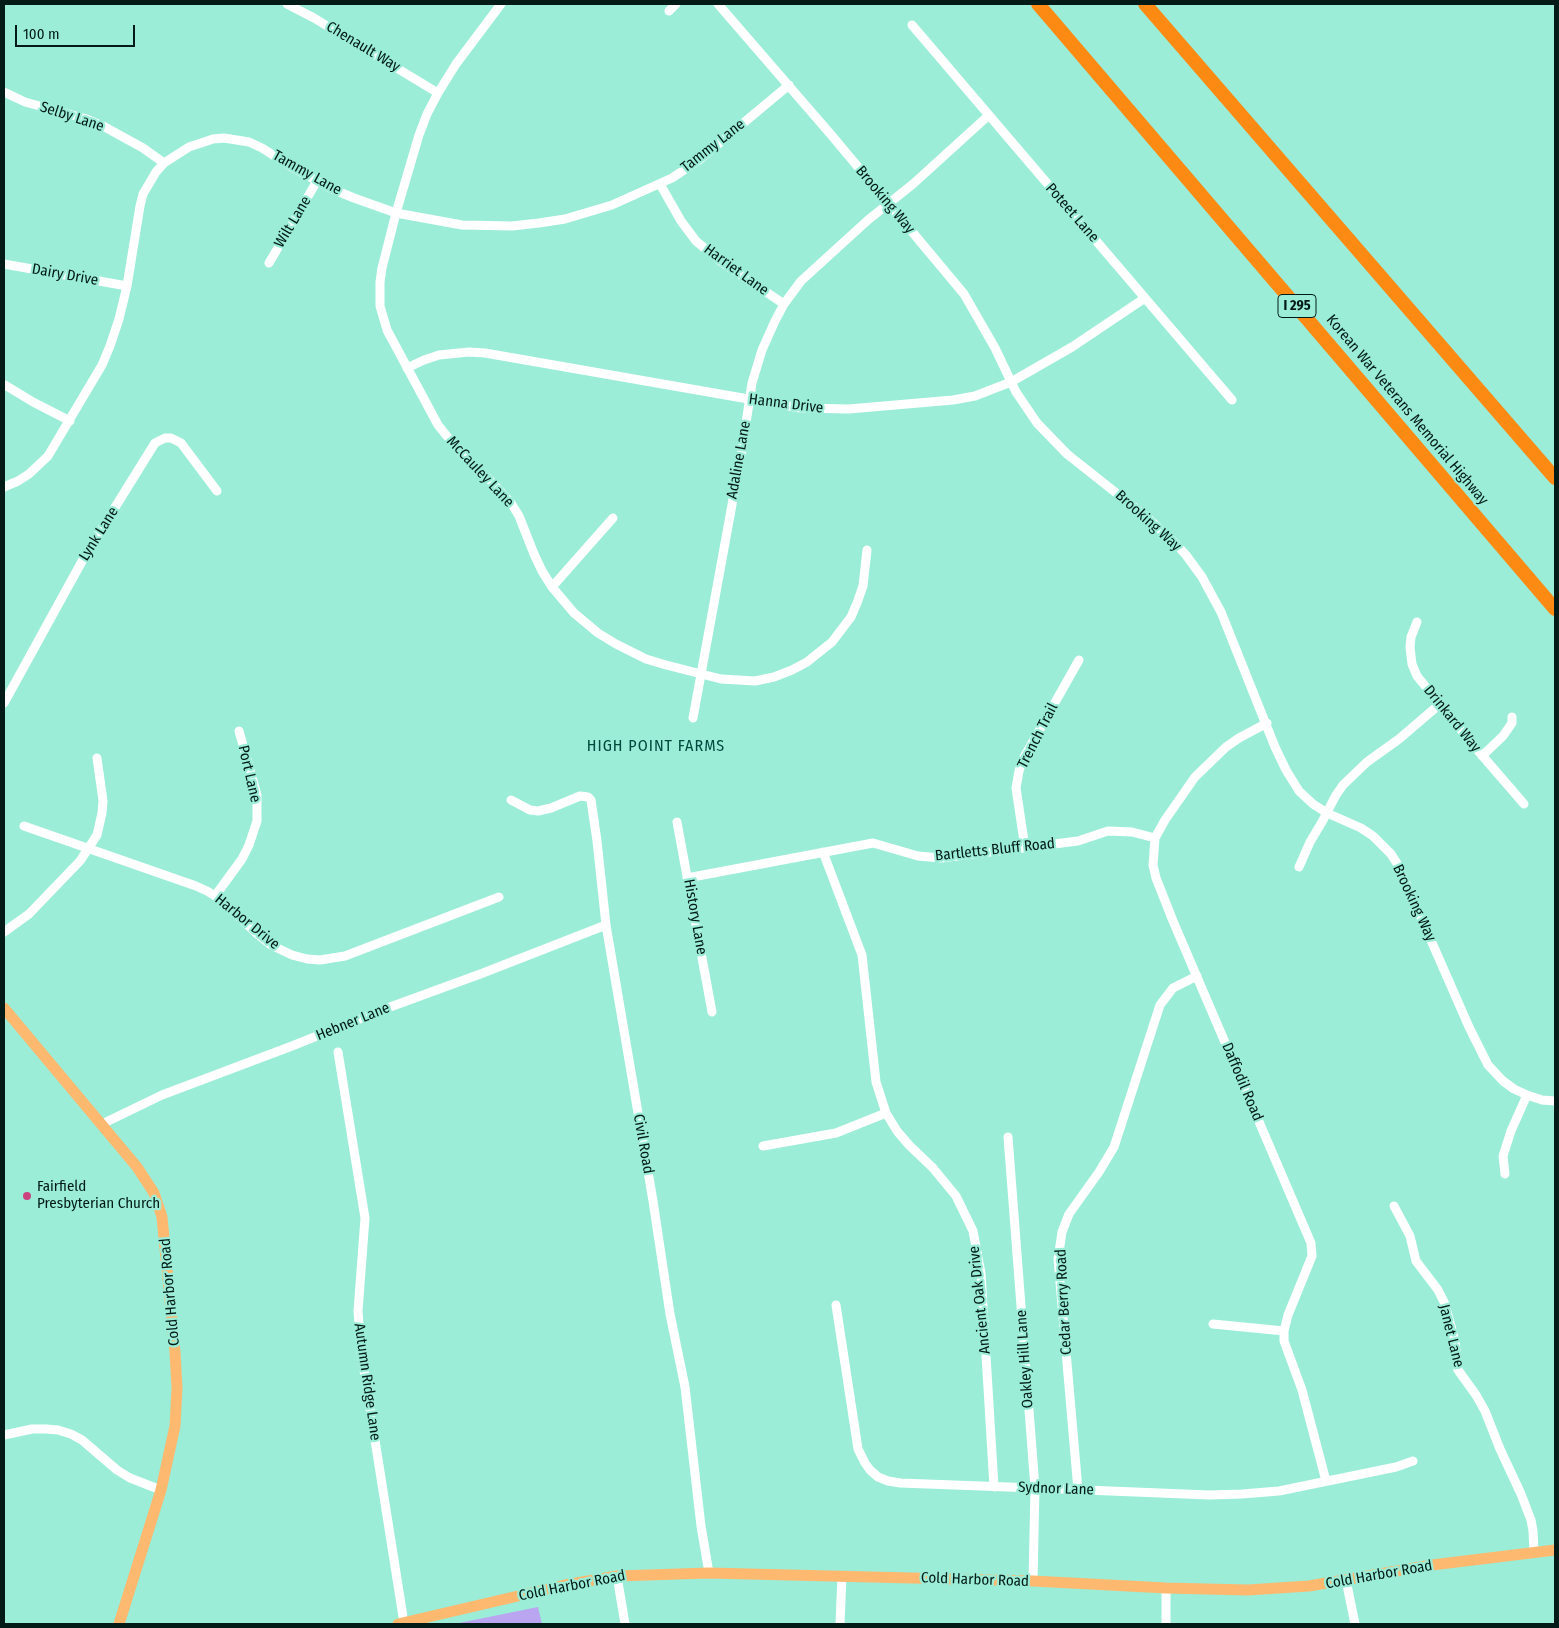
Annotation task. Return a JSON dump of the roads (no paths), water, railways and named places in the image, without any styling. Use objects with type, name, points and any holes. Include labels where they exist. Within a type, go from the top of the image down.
[{"type":"highway","name":"Korean War Veterans Memorial Highway","points":[[1038,4],[1555,609]]},
{"type":"highway","points":[[1145,4],[1555,478]]},
{"type":"main road","name":"Cold Harbor Road","points":[[4,1008],[148,1180],[162,1217],[177,1388],[175,1426],[161,1490],[119,1624]]},
{"type":"main road","name":"Cold Harbor Road","points":[[401,1624],[564,1585],[617,1576],[709,1573],[1033,1581],[1166,1588],[1285,1589],[1432,1565],[1555,1550]]},
{"type":"street","name":"Chenault Way","points":[[287,4],[314,18],[438,93]]},
{"type":"street","name":"McCauley Lane","points":[[501,4],[456,64],[438,93],[419,135],[382,268],[379,296],[387,330],[438,425],[463,456],[501,490],[525,530],[534,554],[552,587],[562,600],[585,624],[616,644],[646,659],[721,679],[755,681],[774,677],[792,670],[820,653],[842,630],[857,603],[863,586],[867,550]]},
{"type":"street","points":[[669,11],[676,4]]},
{"type":"street","name":"Brooking Way","points":[[718,4],[789,85],[964,294],[1027,410],[1051,439],[1083,468],[1149,519],[1186,555],[1202,577],[1221,612],[1275,747],[1299,791],[1313,804],[1327,813],[1361,828],[1373,836],[1390,854],[1398,866],[1458,1004],[1488,1065],[1503,1082],[1514,1089],[1542,1100],[1555,1101]]},
{"type":"street","name":"Poteet Lane","points":[[912,25],[1232,400]]},
{"type":"street","name":"Tammy Lane","points":[[4,486],[18,481],[38,466],[51,451],[102,365],[110,346],[127,286],[143,194],[156,172],[176,154],[200,143],[224,138],[235,139],[249,142],[262,148],[318,181],[354,198],[396,213],[462,225],[512,226],[539,223],[565,219],[598,210],[660,184],[699,160],[789,85]]},
{"type":"street","name":"Selby Lane","points":[[4,92],[25,102],[104,126],[143,148],[164,164]]},
{"type":"street","name":"Adaline Lane","points":[[693,718],[752,383],[762,350],[784,304],[801,281],[868,220],[989,116]]},
{"type":"street","name":"Wilt Lane","points":[[269,263],[318,181]]},
{"type":"street","name":"Harriet Lane","points":[[660,184],[681,221],[696,241],[720,261],[784,304]]},
{"type":"street","name":"Dairy Drive","points":[[4,264],[127,286]]},
{"type":"street","name":"Hanna Drive","points":[[407,368],[438,355],[462,352],[485,353],[800,408],[849,409],[953,400],[975,396],[1011,382],[1072,347],[1145,298]]},
{"type":"street","points":[[5,385],[70,421]]},
{"type":"street","name":"Lynk Lane","points":[[4,703],[86,554],[155,443],[165,438],[171,438],[181,443],[217,491]]},
{"type":"street","points":[[552,587],[613,518]]},
{"type":"street","name":"Drinkard Way","points":[[1417,622],[1411,637],[1410,647],[1412,664],[1417,676],[1524,804]]},
{"type":"street","name":"Trench Trail","points":[[1025,848],[1016,788],[1018,771],[1023,758],[1079,660]]},
{"type":"street","points":[[1299,867],[1310,842],[1336,795],[1354,773],[1399,739],[1440,704]]},
{"type":"street","points":[[1482,756],[1503,736],[1512,723],[1512,717]]},
{"type":"street","name":"Daffodil Road","points":[[1267,723],[1226,747],[1195,778],[1165,820],[1155,838],[1153,865],[1156,878],[1311,1244],[1312,1256],[1290,1309],[1284,1331],[1286,1347],[1302,1390],[1326,1481]]},
{"type":"street","name":"Port Lane","points":[[215,896],[250,846],[257,821],[257,796],[239,731]]},
{"type":"street","points":[[4,932],[29,914],[80,861],[97,835],[103,801],[96,758]]},
{"type":"street","name":"Civil Road","points":[[511,800],[530,810],[538,811],[551,808],[580,796],[588,797],[591,800],[606,925],[669,1305],[685,1387],[701,1526],[709,1573]]},
{"type":"street","name":"History Lane","points":[[678,822],[712,1012]]},
{"type":"street","name":"Harbor Drive","points":[[24,826],[196,886],[215,896],[256,934],[271,945],[292,955],[307,959],[320,960],[345,956],[499,897]]},
{"type":"street","name":"Bartletts Bluff Road","points":[[687,878],[873,843],[918,856],[941,858],[1078,841],[1108,831],[1132,832],[1155,838]]},
{"type":"street","name":"Ancient Oak Drive","points":[[823,852],[862,955],[876,1082],[886,1113],[909,1146],[933,1168],[956,1196],[973,1231],[981,1273],[994,1486]]},
{"type":"street","name":"Hebner Lane","points":[[102,1124],[162,1095],[606,925]]},
{"type":"street","name":"Cedar Berry Road","points":[[1078,1490],[1058,1259],[1062,1232],[1069,1214],[1100,1172],[1114,1147],[1160,1005],[1173,988],[1197,976]]},
{"type":"street","name":"Autumn Ridge Lane","points":[[338,1052],[365,1218],[358,1311],[361,1352],[401,1624]]},
{"type":"street","points":[[1505,1174],[1503,1156],[1511,1131],[1527,1095]]},
{"type":"street","points":[[763,1146],[836,1132],[886,1113]]},
{"type":"street","name":"Oakley Hill Lane","points":[[1008,1137],[1035,1488],[1033,1581]]},
{"type":"street","name":"Janet Lane","points":[[1394,1206],[1410,1236],[1416,1261],[1438,1290],[1445,1304],[1455,1341],[1458,1370],[1485,1411],[1521,1494],[1531,1520],[1534,1553]]},
{"type":"street","name":"Sydnor Lane","points":[[836,1305],[856,1443],[861,1456],[870,1470],[878,1477],[888,1481],[1210,1495],[1242,1494],[1279,1492],[1396,1467],[1413,1461]]},
{"type":"street","points":[[1213,1324],[1284,1331]]},
{"type":"street","points":[[4,1435],[32,1429],[58,1430],[71,1434],[91,1447],[116,1470],[130,1478],[161,1490]]},
{"type":"street","points":[[617,1576],[626,1624]]},
{"type":"street","points":[[840,1624],[842,1576]]},
{"type":"street","points":[[1346,1580],[1355,1624]]},
{"type":"street","points":[[1166,1588],[1166,1624]]},
{"type":"place","name":"Fairfield Presbyterian Church","points":[[27,1196]]},
{"type":"district","name":"HIGH POINT FARMS","points":[[656,747]]}]
